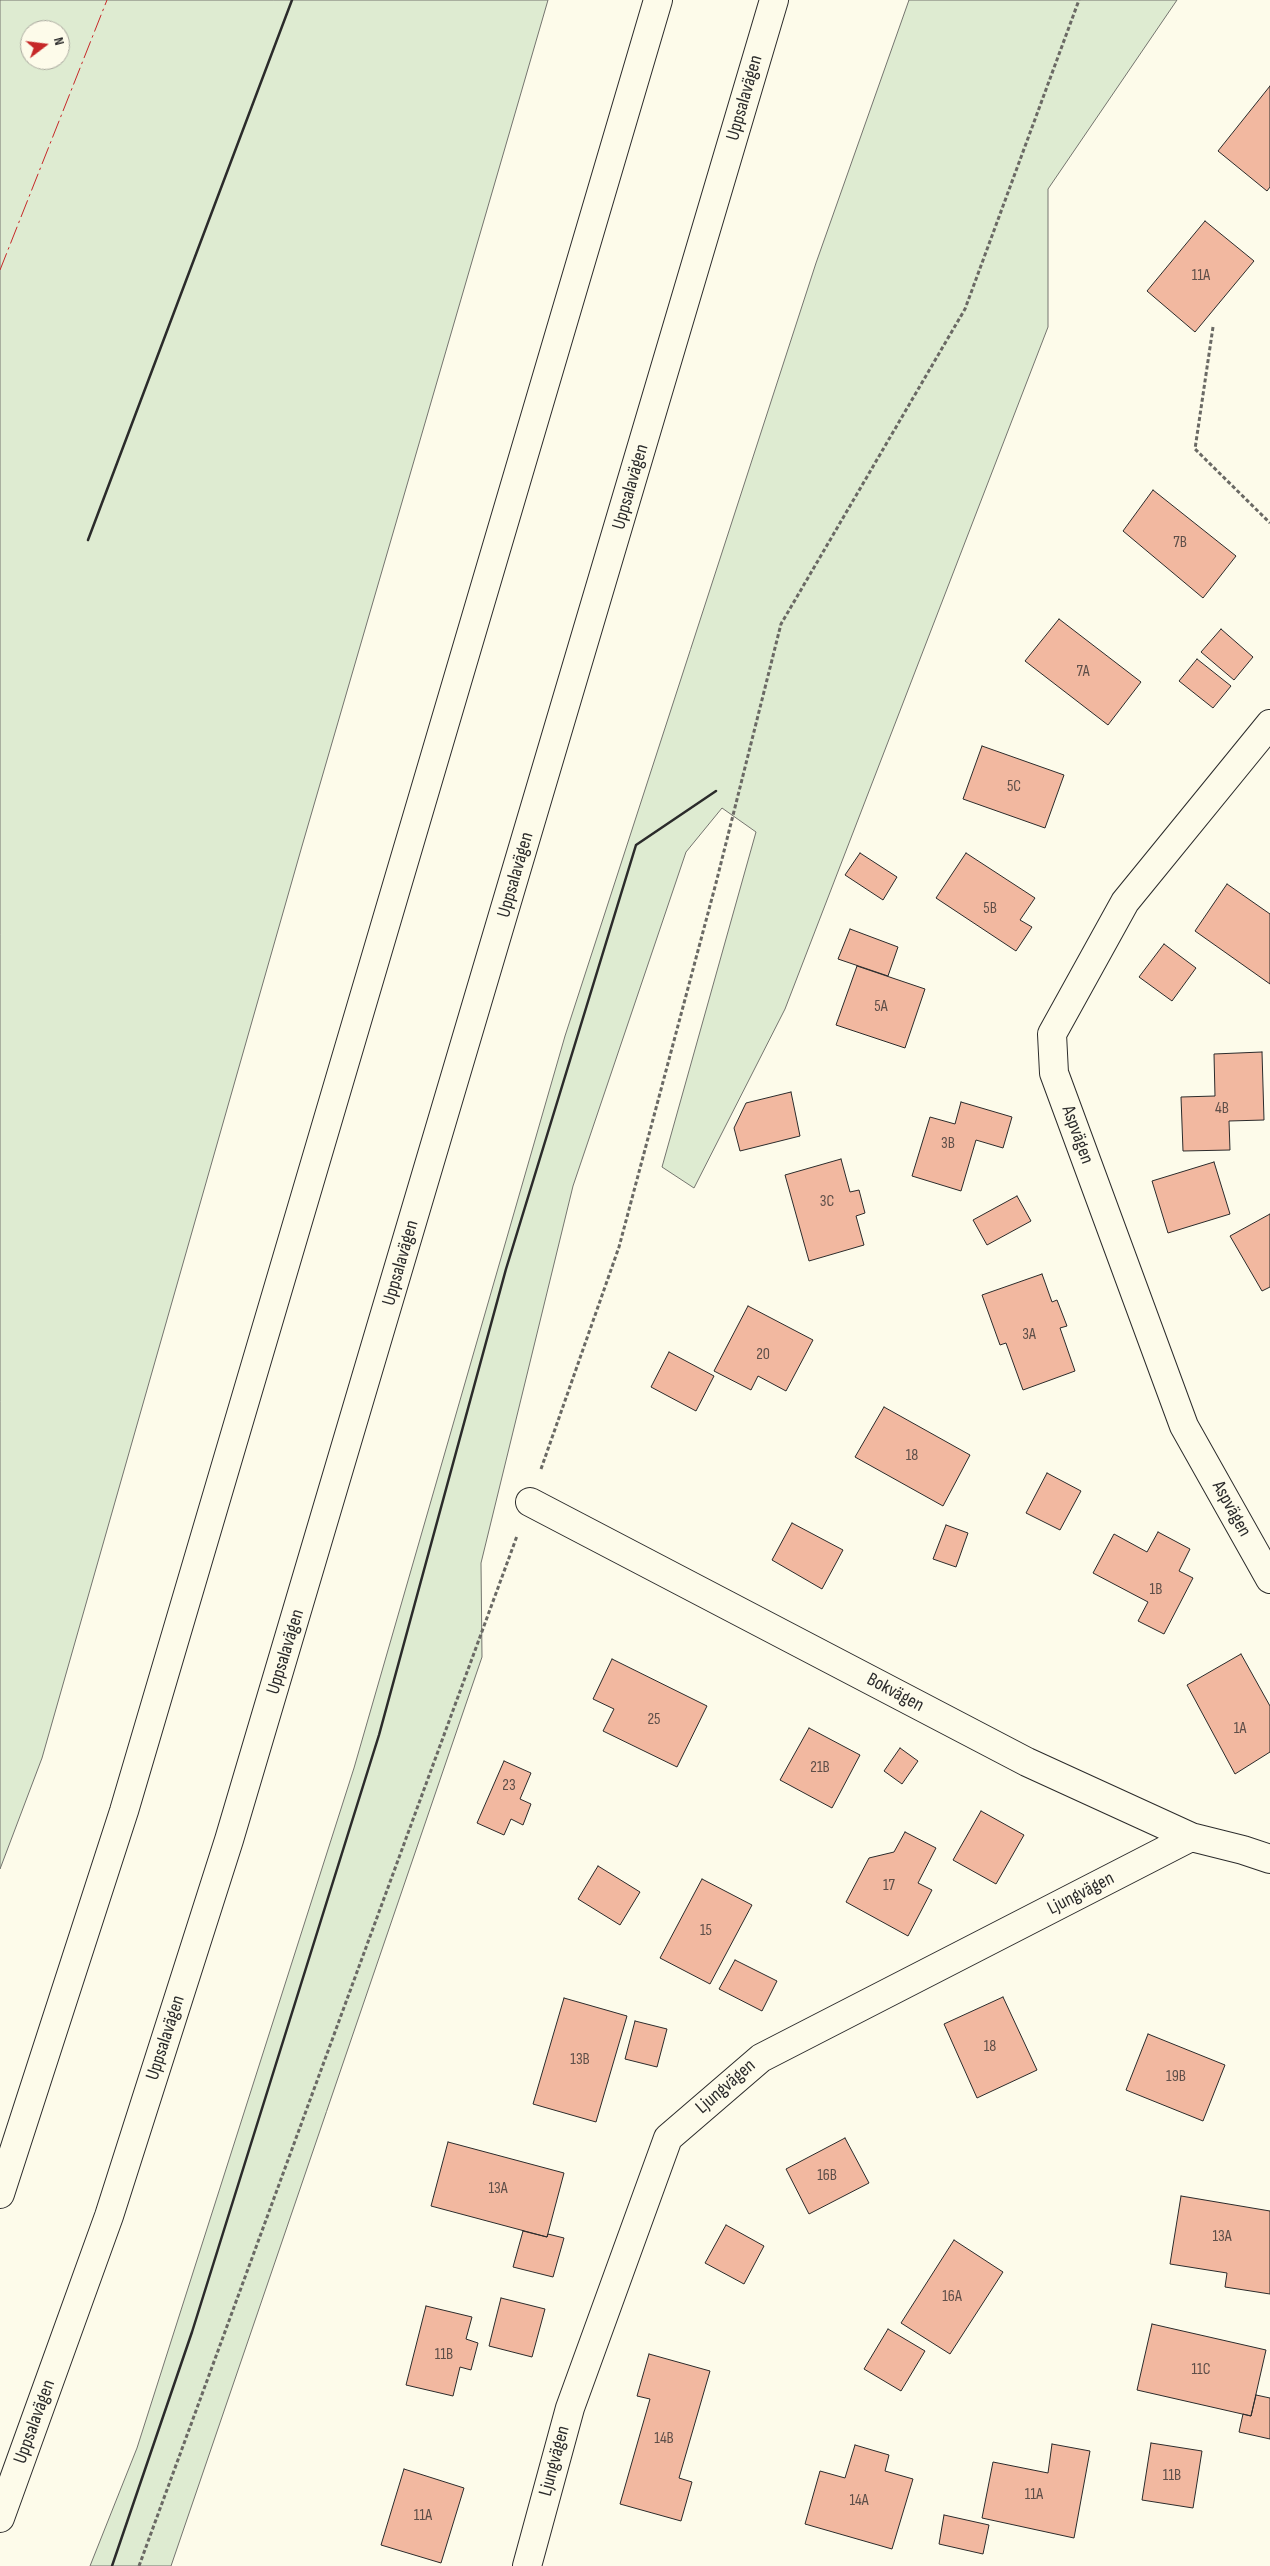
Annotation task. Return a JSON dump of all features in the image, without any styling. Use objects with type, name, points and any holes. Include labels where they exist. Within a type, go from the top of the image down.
[{"type":"main road","points":[[0,2194],[144,1744],[658,0]]},
{"type":"main road","name":"Uppsalavägen","points":[[0,2518],[109,2216],[229,1840],[774,0]]},
{"type":"main road","name":"Aspvägen","points":[[1270,724],[1125,902],[1052,1034],[1054,1073],[1184,1426],[1270,1579]]},
{"type":"main road","name":"Bokvägen","points":[[530,1502],[1027,1762],[1190,1837],[1244,1850],[1270,1859]]},
{"type":"main road","name":"Ljungvägen","points":[[527,2566],[570,2408],[668,2138],[761,2058],[1190,1837]]},
{"type":"path","points":[[139,2566],[530,1502],[619,1248],[716,883],[781,624],[965,309],[1078,0]]},
{"type":"path","points":[[1213,328],[1195,449],[1270,523]]},
{"type":"green space","points":[[0,0],[548,0],[302,846],[42,1758],[0,1869]]},
{"type":"green space","points":[[909,0],[1177,0],[1048,189],[1048,327],[785,1009],[694,1188],[662,1167],[756,832],[722,808],[686,852],[573,1186],[481,1563],[482,1657],[171,2566],[90,2566],[137,2448],[354,1768],[565,1036],[816,263]]},
{"type":"building","points":[[1270,86],[1270,187],[1267,191],[1218,151]]},
{"type":"building","points":[[1205,221],[1254,261],[1195,332],[1147,291]]},
{"type":"building","points":[[1153,490],[1236,556],[1203,598],[1123,531]]},
{"type":"building","points":[[1059,619],[1141,682],[1108,725],[1025,661]]},
{"type":"building","points":[[1221,629],[1253,657],[1234,680],[1201,652]]},
{"type":"building","points":[[1197,659],[1231,686],[1213,708],[1179,681]]},
{"type":"building","points":[[982,746],[1064,775],[1045,828],[963,799]]},
{"type":"building","points":[[860,853],[897,877],[883,900],[845,875]]},
{"type":"building","points":[[966,853],[1035,898],[1020,920],[1032,927],[1016,951],[936,898]]},
{"type":"building","points":[[1227,884],[1270,914],[1270,984],[1195,931]]},
{"type":"building","points":[[850,929],[898,947],[888,976],[838,959]]},
{"type":"building","points":[[1164,944],[1196,968],[1172,1001],[1139,977]]},
{"type":"building","points":[[857,966],[925,989],[905,1048],[836,1025]]},
{"type":"building","points":[[1262,1052],[1264,1120],[1229,1121],[1230,1150],[1183,1151],[1181,1097],[1215,1096],[1214,1054]]},
{"type":"building","points":[[791,1092],[800,1136],[740,1151],[734,1128],[746,1103]]},
{"type":"building","points":[[961,1102],[1012,1117],[1003,1148],[976,1140],[961,1191],[912,1176],[930,1117],[955,1124]]},
{"type":"building","points":[[841,1159],[850,1192],[859,1190],[865,1213],[856,1216],[864,1245],[809,1261],[785,1175]]},
{"type":"building","points":[[1214,1162],[1230,1214],[1168,1233],[1152,1181]]},
{"type":"building","points":[[1017,1196],[1031,1221],[987,1245],[973,1220]]},
{"type":"building","points":[[1270,1214],[1270,1287],[1262,1291],[1230,1236]]},
{"type":"building","points":[[1042,1274],[1052,1302],[1057,1300],[1067,1326],[1060,1328],[1075,1371],[1023,1390],[1006,1343],[1000,1345],[982,1295]]},
{"type":"building","points":[[748,1306],[813,1340],[786,1391],[758,1376],[751,1390],[714,1371]]},
{"type":"building","points":[[669,1352],[714,1376],[696,1411],[651,1387]]},
{"type":"building","points":[[884,1407],[970,1455],[943,1506],[855,1457]]},
{"type":"building","points":[[1047,1473],[1081,1491],[1060,1530],[1026,1513]]},
{"type":"building","points":[[792,1523],[843,1550],[822,1589],[772,1560]]},
{"type":"building","points":[[946,1525],[968,1533],[956,1567],[933,1559]]},
{"type":"building","points":[[1158,1532],[1190,1549],[1179,1571],[1193,1578],[1164,1634],[1138,1621],[1148,1602],[1093,1573],[1114,1534],[1147,1552]]},
{"type":"building","points":[[1241,1654],[1270,1706],[1270,1752],[1235,1774],[1187,1685]]},
{"type":"building","points":[[612,1659],[707,1706],[677,1767],[603,1731],[614,1709],[593,1699]]},
{"type":"building","points":[[809,1728],[860,1755],[832,1808],[780,1780]]},
{"type":"building","points":[[900,1748],[918,1761],[902,1784],[884,1771]]},
{"type":"building","points":[[504,1761],[531,1773],[520,1799],[531,1804],[523,1825],[511,1819],[504,1835],[477,1823]]},
{"type":"building","points":[[981,1811],[1024,1835],[996,1884],[953,1860]]},
{"type":"building","points":[[905,1832],[936,1848],[918,1883],[932,1890],[908,1936],[846,1902],[869,1858],[894,1852]]},
{"type":"building","points":[[598,1866],[640,1892],[620,1925],[578,1899]]},
{"type":"building","points":[[702,1879],[752,1905],[710,1984],[660,1958]]},
{"type":"building","points":[[735,1960],[777,1981],[762,2011],[719,1989]]},
{"type":"building","points":[[1003,1997],[1037,2070],[977,2098],[944,2024]]},
{"type":"building","points":[[564,1998],[627,2016],[596,2122],[533,2104]]},
{"type":"building","points":[[635,2021],[667,2029],[657,2067],[625,2059]]},
{"type":"building","points":[[1148,2034],[1225,2065],[1203,2121],[1126,2090]]},
{"type":"building","points":[[845,2138],[869,2183],[809,2214],[786,2169]]},
{"type":"building","points":[[448,2142],[564,2173],[547,2237],[431,2206]]},
{"type":"building","points":[[1181,2196],[1270,2211],[1270,2294],[1225,2287],[1227,2273],[1170,2264]]},
{"type":"building","points":[[726,2225],[764,2246],[744,2284],[705,2263]]},
{"type":"building","points":[[523,2231],[547,2237],[548,2234],[564,2238],[553,2277],[513,2267]]},
{"type":"building","points":[[954,2240],[1003,2272],[950,2354],[901,2323]]},
{"type":"building","points":[[501,2298],[545,2309],[532,2357],[489,2346]]},
{"type":"building","points":[[426,2306],[472,2317],[466,2339],[478,2343],[471,2370],[460,2367],[453,2396],[406,2385]]},
{"type":"building","points":[[1152,2324],[1266,2350],[1251,2416],[1137,2390]]},
{"type":"building","points":[[888,2329],[925,2351],[901,2391],[864,2369]]},
{"type":"building","points":[[649,2354],[710,2371],[679,2478],[692,2482],[681,2521],[620,2504],[650,2399],[637,2396]]},
{"type":"building","points":[[1256,2395],[1270,2398],[1270,2439],[1239,2432],[1243,2414],[1251,2416]]},
{"type":"building","points":[[1151,2443],[1202,2451],[1193,2508],[1142,2500]]},
{"type":"building","points":[[1052,2444],[1090,2451],[1074,2538],[982,2518],[993,2462],[1048,2473]]},
{"type":"building","points":[[855,2445],[889,2455],[885,2471],[913,2479],[892,2549],[805,2524],[820,2471],[845,2478]]},
{"type":"building","points":[[404,2469],[464,2488],[441,2563],[381,2545]]},
{"type":"building","points":[[944,2515],[989,2525],[983,2554],[939,2544]]},
{"type":"wall","points":[[88,540],[292,0]]},
{"type":"wall","points":[[112,2566],[192,2332],[379,1735],[506,1269],[636,845],[716,791]]},
{"type":"power","points":[[0,270],[107,0]]}]
